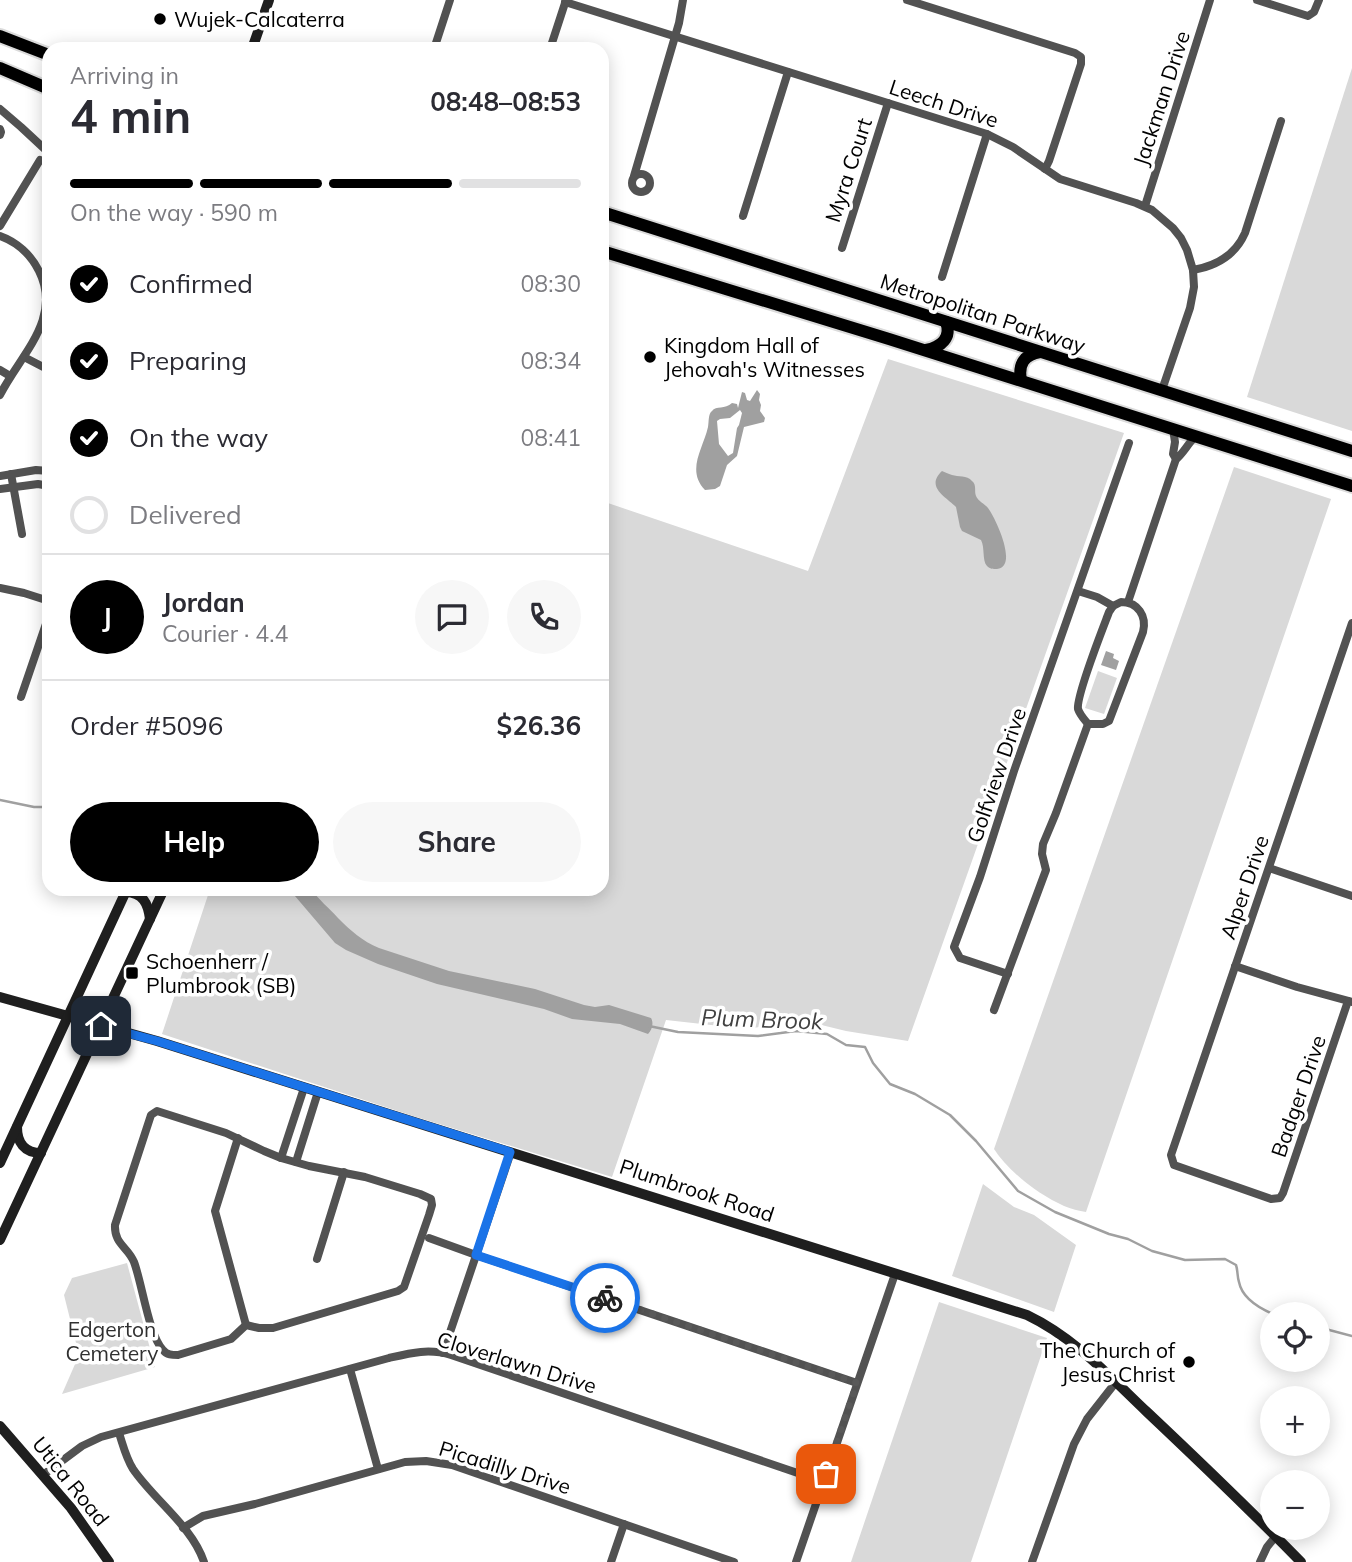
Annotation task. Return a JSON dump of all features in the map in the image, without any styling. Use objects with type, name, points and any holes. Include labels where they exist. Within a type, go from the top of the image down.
[{"type":"main road","points":[[4,40],[42,53]]},
{"type":"main road","points":[[0,68],[42,86]]},
{"type":"main road","name":"Metropolitan Parkway","points":[[609,214],[1352,451]]},
{"type":"main road","points":[[609,253],[926,350],[1352,486]]},
{"type":"main road","points":[[926,350],[943,342],[948,332],[946,322]]},
{"type":"main road","points":[[1021,380],[1022,361],[1029,355],[1040,352]]},
{"type":"street","points":[[254,42],[269,0]]},
{"type":"street","points":[[436,42],[450,0]]},
{"type":"street","points":[[638,166],[649,179],[650,185],[647,190],[641,192],[633,188],[632,182],[683,0]]},
{"type":"street","points":[[907,0],[1075,52],[1081,57],[1081,64],[1045,169]]},
{"type":"street","name":"Jackman Drive","points":[[1145,206],[1210,0]]},
{"type":"street","points":[[1257,0],[1304,15],[1311,15],[1319,0]]},
{"type":"street","points":[[552,42],[565,1]]},
{"type":"street","name":"Leech Drive","points":[[565,1],[987,134],[1068,182],[1145,206],[1162,218],[1181,238],[1193,270],[1194,288],[1190,308],[1162,390]]},
{"type":"street","points":[[743,216],[788,72]]},
{"type":"street","name":"Myra Court","points":[[842,248],[888,103]]},
{"type":"street","points":[[0,109],[42,146]]},
{"type":"street","points":[[1193,270],[1220,262],[1239,247],[1281,121]]},
{"type":"street","points":[[0,129],[0,135]]},
{"type":"street","points":[[942,277],[987,134]]},
{"type":"street","points":[[0,226],[40,160]]},
{"type":"street","points":[[634,176],[645,175]]},
{"type":"street","points":[[0,236],[12,240],[26,252],[42,276]]},
{"type":"street","points":[[0,395],[42,323]]},
{"type":"street","points":[[24,356],[42,367]]},
{"type":"street","points":[[0,370],[10,376]]},
{"type":"street","points":[[1173,429],[1173,454],[1176,459]]},
{"type":"street","points":[[1128,602],[1176,459],[1196,436]]},
{"type":"street","name":"Golfview Drive","points":[[1008,974],[960,958],[954,947],[981,877],[1014,771],[1129,443]]},
{"type":"street","points":[[0,476],[42,470]]},
{"type":"street","points":[[11,474],[22,534]]},
{"type":"street","points":[[0,489],[42,485]]},
{"type":"street","points":[[0,588],[42,599]]},
{"type":"street","points":[[1079,591],[1113,606]]},
{"type":"street","points":[[1121,602],[1128,602],[1137,606],[1143,616],[1143,632],[1109,721],[1103,724],[1087,724],[1078,706],[1091,664],[1109,611],[1121,602]]},
{"type":"street","name":"Alper Drive","points":[[1277,1199],[1177,1167],[1172,1162],[1171,1155],[1352,623]]},
{"type":"street","points":[[21,696],[42,635]]},
{"type":"street","points":[[994,1010],[1046,870],[1042,855],[1043,844],[1087,724]]},
{"type":"street","points":[[1269,868],[1352,896]]},
{"type":"street","points":[[0,1163],[124,896]]},
{"type":"street","points":[[140,896],[148,906],[150,919]]},
{"type":"street","points":[[0,1240],[161,896]]},
{"type":"street","points":[[1235,966],[1350,1001]]},
{"type":"street","name":"Plumbrook Road","points":[[0,997],[157,1041],[1008,1308],[1067,1338],[1260,1521]]},
{"type":"street","name":"Badger Drive","points":[[1277,1199],[1283,1193],[1350,1001]]},
{"type":"street","points":[[281,1158],[304,1088]]},
{"type":"street","points":[[296,1162],[318,1093]]},
{"type":"street","points":[[154,1112],[238,1138],[281,1158],[344,1172],[431,1199],[429,1215],[404,1287],[273,1328],[246,1325],[231,1339],[178,1354],[167,1353],[155,1339],[134,1262],[114,1234],[154,1112]]},
{"type":"street","points":[[17,1127],[18,1138],[23,1147],[41,1153]]},
{"type":"street","points":[[238,1138],[215,1211],[246,1325]]},
{"type":"street","points":[[443,1353],[510,1152]]},
{"type":"street","points":[[317,1259],[344,1172]]},
{"type":"street","points":[[429,1238],[857,1383]]},
{"type":"street","points":[[796,1562],[895,1274]]},
{"type":"street","name":"Cloverlawn Drive","points":[[43,1475],[82,1446],[101,1437],[415,1352],[443,1353],[824,1482]]},
{"type":"street","points":[[350,1369],[378,1469]]},
{"type":"street","points":[[1032,1562],[1077,1437],[1087,1419],[1116,1382]]},
{"type":"street","name":"Utica Road","points":[[0,1426],[85,1526],[109,1562]]},
{"type":"street","points":[[119,1433],[132,1468],[196,1544],[204,1562]]},
{"type":"street","name":"Picadilly Drive","points":[[183,1528],[203,1516],[415,1460],[453,1465],[734,1562]]},
{"type":"street","points":[[611,1562],[624,1524]]},
{"type":"street","points":[[1260,1562],[1273,1540]]},
{"type":"street","name":"Plumbrook Road","points":[[1280,1540],[1301,1562]]},
{"type":"green space","points":[[1352,68],[1352,431],[1247,397]]},
{"type":"green space","points":[[888,359],[1124,433],[908,1041],[846,1031],[801,1020],[747,1029],[666,1020],[612,1177],[413,1116],[162,1034],[208,896],[609,896],[609,503],[808,571]]},
{"type":"green space","points":[[1234,467],[1331,499],[1086,1212],[1081,1211],[1064,1206],[1035,1189],[1016,1174],[994,1149]]},
{"type":"green space","points":[[1098,671],[1117,678],[1104,714],[1085,708]]},
{"type":"green space","points":[[983,1184],[1014,1207],[1034,1215],[1076,1245],[1054,1312],[952,1276]]},
{"type":"green space","name":"Edgerton Cemetery","points":[[127,1263],[155,1367],[62,1394],[79,1355],[64,1295],[72,1278]]},
{"type":"green space","points":[[939,1302],[1047,1338],[971,1562],[851,1562]]},
{"type":"shaded area","points":[[757,390],[764,422],[744,427],[737,456],[727,465],[720,486],[705,490],[699,482],[696,467],[710,414],[716,408],[732,403],[737,404],[738,408],[742,392],[750,401]],"holes":[[[740,410],[742,413],[733,453],[728,456],[719,444],[717,421],[730,418]]]},
{"type":"shaded area","points":[[942,471],[968,478],[974,483],[977,498],[988,508],[1000,531],[1006,551],[1003,566],[997,569],[988,567],[985,564],[981,540],[962,531],[956,507],[936,487],[937,477]]},
{"type":"shaded area","points":[[1106,651],[1114,654],[1113,658],[1119,661],[1116,670],[1101,665]]},
{"type":"shaded area","points":[[295,896],[317,896],[352,931],[379,948],[449,971],[535,989],[584,1005],[609,1005],[651,1018],[651,1028],[648,1034],[620,1024],[572,1019],[544,1009],[437,984],[378,964],[335,943]]},
{"type":"waterway","name":"Plum Brook","points":[[0,800],[42,807]]},
{"type":"waterway","name":"Plum Brook","points":[[649,1026],[678,1032],[758,1036],[796,1031],[827,1034],[846,1045],[865,1047],[873,1063],[890,1084],[915,1094],[950,1115],[1018,1191],[1055,1212],[1128,1239],[1152,1251],[1185,1260],[1225,1259],[1236,1265],[1238,1280],[1247,1298],[1260,1307]]},
{"type":"waterway","name":"Plum Brook","points":[[1330,1330],[1352,1336]]},
{"type":"way so far","points":[[605,1298],[857,1383],[826,1474]]},
{"type":"place","name":"Wujek-Calcaterra","points":[[160,19]]},
{"type":"place","name":"Kingdom Hall of Jehovah's Witnesses","points":[[650,357]]},
{"type":"place","name":"Schoenherr / Plumbrook (SB)","points":[[132,973]]},
{"type":"place","name":"The Church of Jesus Christ","points":[[1189,1362]]},
{"type":"route","points":[[101,1026],[157,1041],[510,1152],[476,1255],[605,1298]]}]
